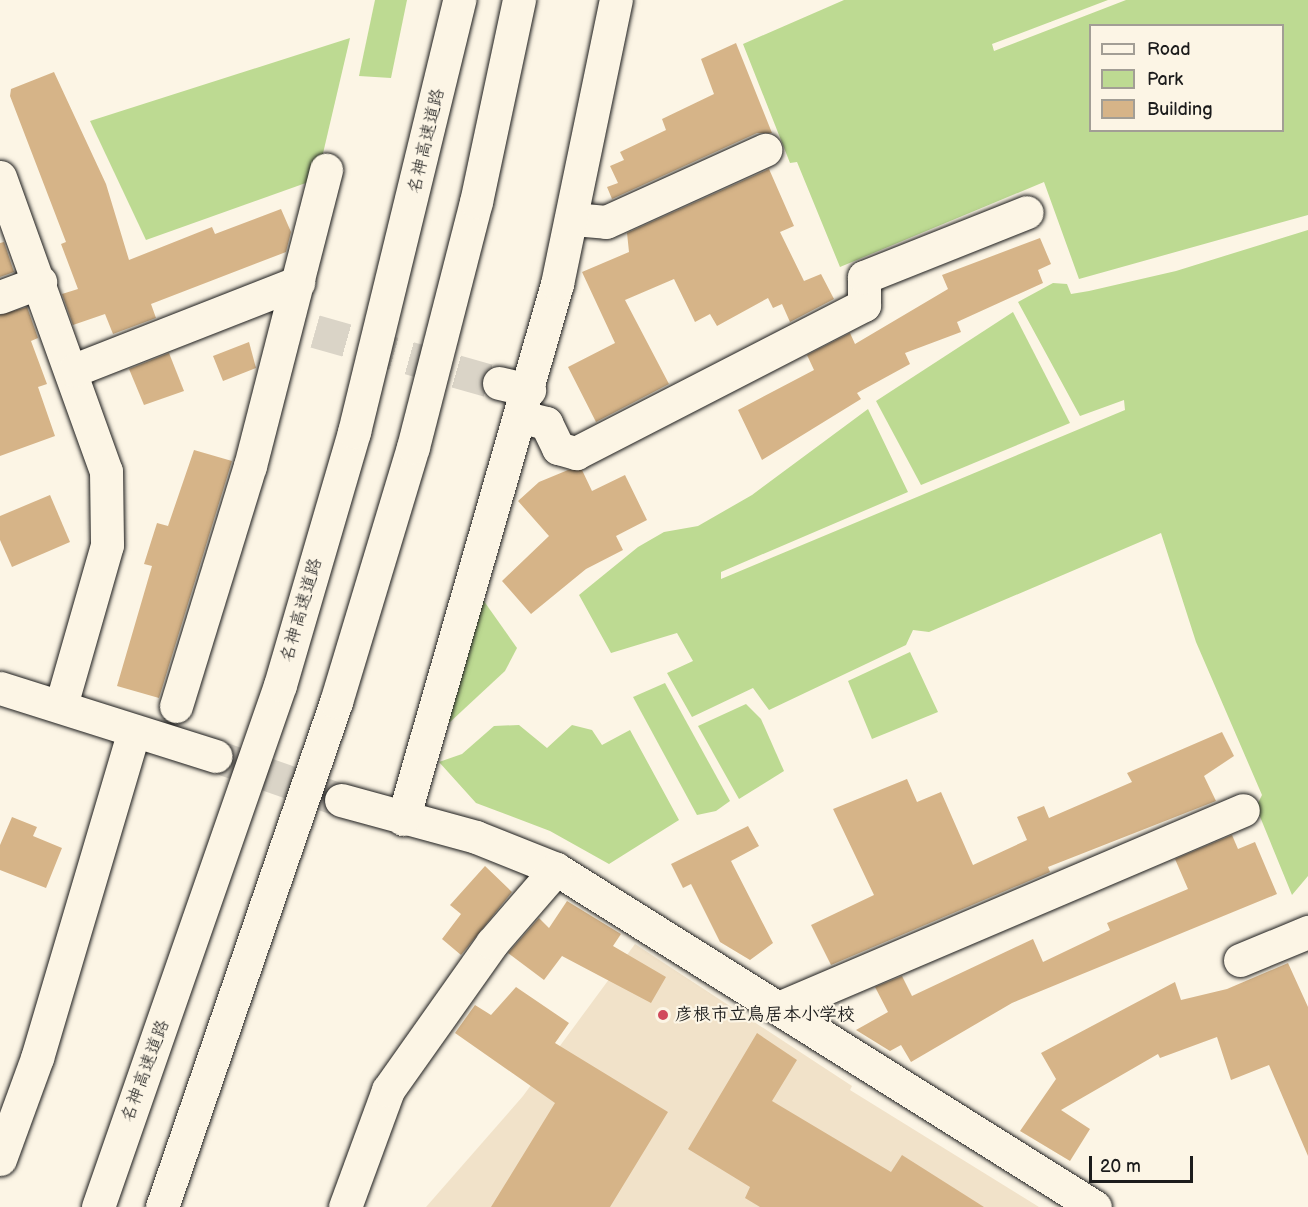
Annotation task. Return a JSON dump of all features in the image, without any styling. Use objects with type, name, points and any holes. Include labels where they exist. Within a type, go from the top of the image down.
[{"type":"main road","name":"名神高速道路","points":[[98,1207],[280,686],[357,421],[459,0]]},
{"type":"main road","points":[[162,1207],[329,724],[413,447],[477,202],[519,0]]},
{"type":"main road","points":[[403,819],[516,397],[573,219],[616,0]]},
{"type":"main road","points":[[573,219],[606,222],[765,150]]},
{"type":"main road","points":[[176,706],[302,327],[298,282],[326,170]]},
{"type":"main road","points":[[0,177],[100,442],[109,502],[99,582],[61,705]]},
{"type":"main road","points":[[516,397],[546,423],[558,448],[576,453],[864,305],[864,277],[1027,212]]},
{"type":"main road","points":[[0,297],[40,282]]},
{"type":"main road","points":[[74,370],[298,282]]},
{"type":"main road","points":[[0,688],[61,705],[133,733],[216,756]]},
{"type":"main road","points":[[0,1159],[40,1047],[133,733]]},
{"type":"main road","points":[[341,800],[509,848],[556,869],[1095,1207]]},
{"type":"main road","points":[[781,1008],[1243,810]]},
{"type":"main road","points":[[345,1207],[388,1090],[492,943],[556,869]]},
{"type":"main road","points":[[1240,960],[1308,932]]},
{"type":"shaded area","name":"彦根市立鳥居本小学校","points":[[635,944],[852,1086],[850,1090],[1039,1207],[426,1207],[523,1096]]},
{"type":"green space","points":[[375,0],[407,0],[391,78],[359,76]]},
{"type":"green space","points":[[844,0],[1108,0],[992,44],[994,51],[1126,0],[1308,0],[1308,215],[1079,279],[1044,182],[840,267],[797,162],[790,163],[743,44]]},
{"type":"green space","points":[[350,38],[317,179],[146,240],[90,121]]},
{"type":"green space","points":[[1308,230],[1308,876],[1292,895],[1256,807],[1262,795],[1196,642],[1161,533],[929,632],[913,630],[906,645],[769,710],[753,688],[692,717],[667,673],[693,661],[677,633],[611,653],[579,595],[638,547],[664,532],[698,526],[752,495],[868,409],[908,492],[721,572],[721,579],[1125,410],[1124,400],[1080,416],[1018,302],[1053,283],[1067,284],[1071,294],[1089,291],[1176,271]]},
{"type":"green space","points":[[1013,312],[1070,423],[921,485],[876,401]]},
{"type":"green space","points":[[481,597],[517,648],[505,671],[449,723],[445,721]]},
{"type":"green space","points":[[910,652],[938,712],[872,739],[848,681]]},
{"type":"green space","points":[[665,683],[730,801],[716,811],[697,815],[633,697]]},
{"type":"green space","points":[[746,704],[761,719],[784,771],[739,799],[698,726]]},
{"type":"green space","points":[[519,725],[547,748],[572,725],[592,730],[602,745],[630,730],[679,820],[609,864],[550,831],[476,803],[439,762],[462,754],[494,726]]},
{"type":"building","points":[[736,43],[772,133],[757,133],[612,199],[607,187],[618,183],[610,166],[624,160],[620,152],[666,130],[662,119],[714,94],[701,59]]},
{"type":"building","points":[[54,72],[106,184],[129,260],[212,227],[215,234],[281,209],[291,232],[286,252],[151,304],[156,318],[113,334],[105,314],[73,325],[62,294],[78,289],[61,244],[66,242],[10,96],[11,89]]},
{"type":"building","points":[[769,169],[794,226],[780,232],[804,281],[821,274],[834,299],[790,322],[782,304],[773,308],[768,298],[717,326],[710,314],[695,322],[674,279],[625,300],[669,384],[596,422],[568,367],[615,343],[582,272],[629,252],[627,233]]},
{"type":"building","points":[[1040,238],[1051,264],[1038,270],[1043,283],[957,322],[961,332],[905,353],[910,364],[857,393],[861,399],[762,460],[738,410],[814,370],[807,355],[850,333],[855,344],[948,289],[942,275]]},
{"type":"building","points":[[4,242],[14,272],[0,277],[0,243]]},
{"type":"building","points":[[27,307],[38,338],[31,341],[47,384],[38,387],[55,436],[0,456],[0,315]]},
{"type":"building","points":[[249,342],[256,368],[223,381],[213,356]]},
{"type":"building","points":[[169,353],[184,391],[144,405],[129,369]]},
{"type":"building","points":[[194,450],[232,461],[159,698],[117,686],[152,566],[144,564],[157,523],[168,526]]},
{"type":"building","points":[[568,470],[582,470],[592,491],[625,475],[647,520],[616,536],[623,550],[586,569],[531,614],[502,581],[549,536],[518,501],[539,482]]},
{"type":"building","points":[[50,495],[70,542],[12,567],[0,540],[0,516]]},
{"type":"building","points":[[1222,732],[1234,756],[1204,776],[1216,801],[1048,867],[1050,872],[831,965],[811,925],[874,895],[833,809],[907,779],[917,802],[941,792],[973,865],[1027,840],[1017,817],[1044,806],[1049,818],[1132,782],[1127,773]]},
{"type":"building","points":[[12,817],[37,827],[33,836],[62,848],[46,888],[0,870],[0,845]]},
{"type":"building","points":[[748,826],[759,846],[731,861],[773,943],[750,960],[720,942],[691,884],[683,888],[671,864]]},
{"type":"building","points":[[1232,835],[1238,849],[1255,842],[1277,894],[1012,1003],[911,1062],[901,1045],[890,1051],[856,1030],[888,1012],[875,987],[902,976],[912,996],[1033,939],[1043,962],[1110,930],[1107,923],[1188,889],[1175,859]]},
{"type":"building","points":[[485,866],[512,892],[461,955],[442,939],[461,914],[450,905]]},
{"type":"building","points":[[567,901],[621,934],[613,946],[666,977],[651,1003],[562,956],[544,980],[508,953],[539,918],[549,928]]},
{"type":"building","points":[[1288,963],[1308,1007],[1308,1156],[1269,1065],[1231,1080],[1217,1037],[1160,1058],[1158,1054],[1061,1110],[1090,1129],[1070,1161],[1020,1131],[1056,1079],[1041,1053],[1175,982],[1181,1000],[1227,989]]},
{"type":"building","points":[[516,987],[569,1023],[555,1043],[668,1112],[610,1207],[491,1207],[555,1103],[455,1033],[475,1005],[491,1015]]},
{"type":"building","points":[[757,1033],[797,1060],[772,1101],[891,1172],[902,1155],[984,1207],[760,1207],[745,1198],[750,1187],[688,1149]]},
{"type":"tunnel","points":[[315,331],[499,383]]},
{"type":"tunnel","points":[[216,756],[341,800]]},
{"type":"place","name":"彦根市立鳥居本小学校","points":[[663,1015]]}]
